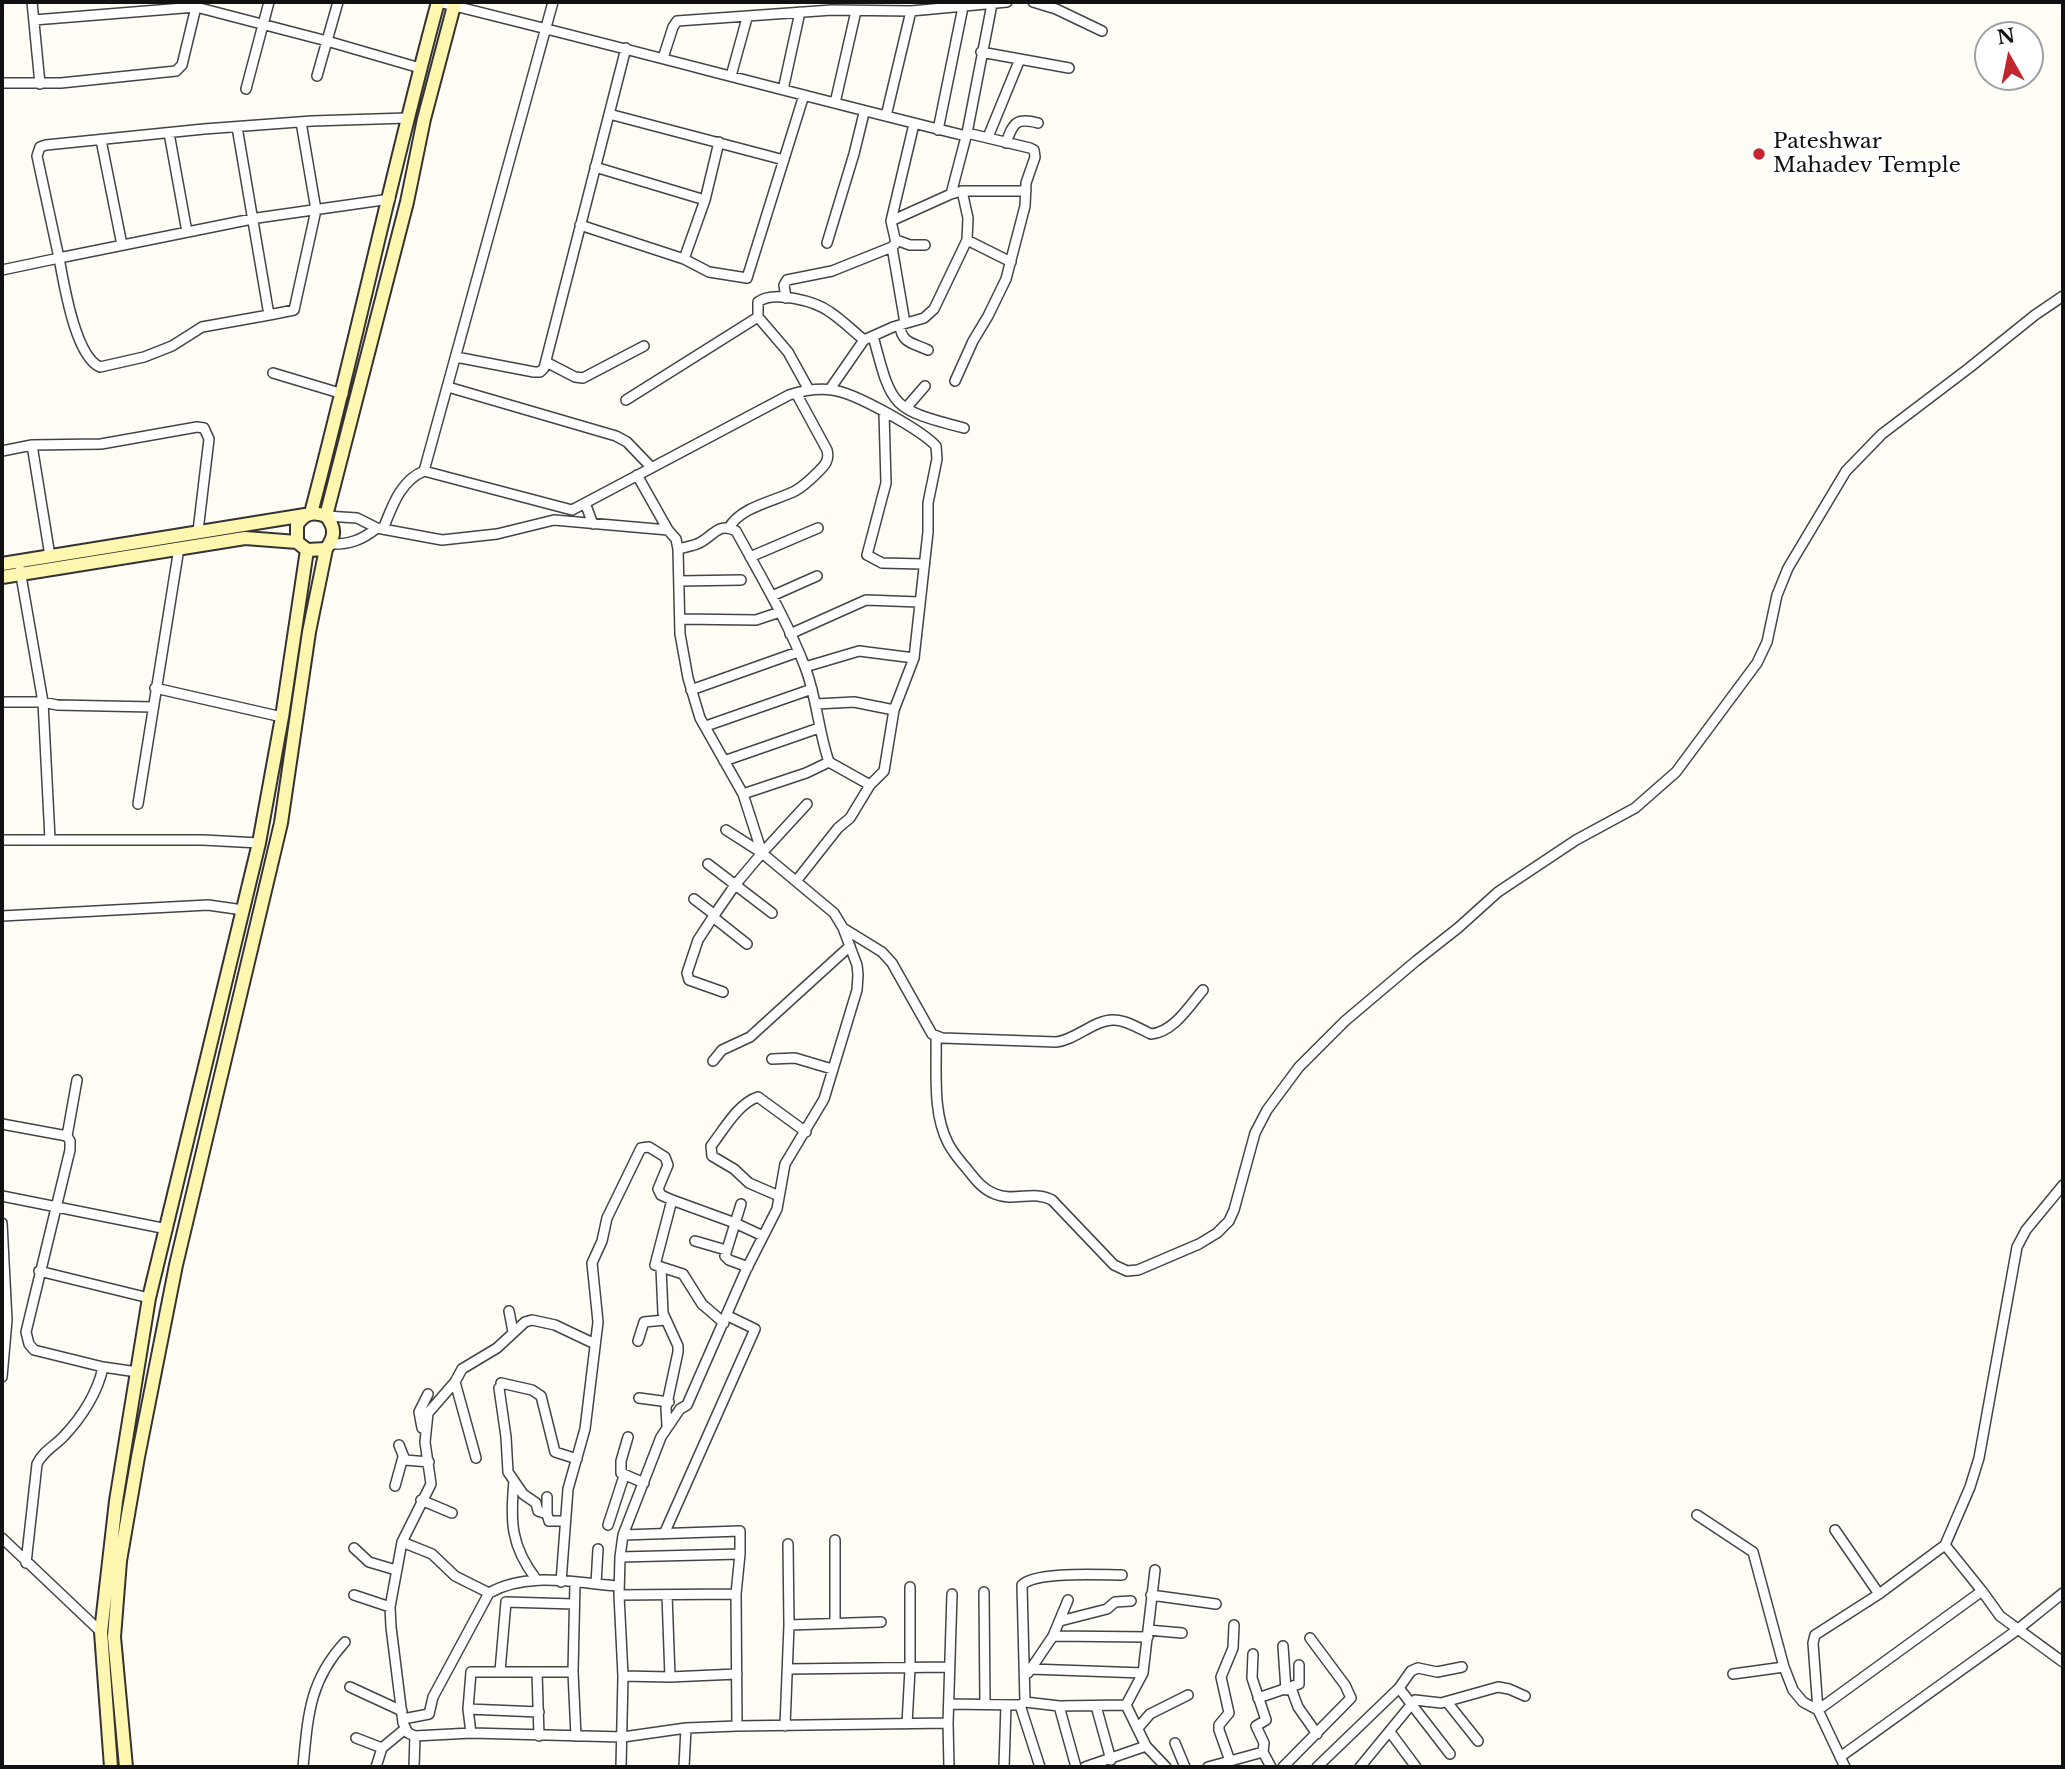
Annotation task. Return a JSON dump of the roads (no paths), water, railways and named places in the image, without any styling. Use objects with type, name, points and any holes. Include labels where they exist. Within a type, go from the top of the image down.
[{"type":"main road","points":[[111,1767],[101,1632],[116,1501],[149,1298],[259,843],[282,717],[302,546],[296,525],[308,514],[343,394],[407,118],[439,2]]},
{"type":"main road","points":[[126,1767],[114,1636],[120,1561],[138,1457],[176,1265],[281,823],[309,632],[328,546],[334,532],[326,516],[407,202],[424,119],[454,4]]},
{"type":"main road","points":[[2,577],[50,556],[308,514],[326,516]]},
{"type":"main road","points":[[2,564],[19,568],[245,538],[302,546],[328,546]]},
{"type":"street","points":[[32,2],[40,84]]},
{"type":"street","points":[[246,89],[269,2]]},
{"type":"street","points":[[317,76],[338,2]]},
{"type":"street","points":[[439,2],[626,48],[864,113],[1030,148],[1035,154],[1026,183],[1025,206],[1006,279],[972,341],[955,381]]},
{"type":"street","points":[[328,546],[346,545],[380,529],[404,486],[424,471],[553,2]]},
{"type":"street","points":[[663,58],[677,22],[800,12],[911,11],[1007,2]]},
{"type":"street","points":[[1033,2],[1056,9],[1102,31]]},
{"type":"street","points":[[34,20],[196,4],[420,68]]},
{"type":"street","points":[[2,83],[40,84],[168,74],[176,71],[182,65],[196,4]]},
{"type":"street","points":[[951,194],[966,135],[992,4]]},
{"type":"street","points":[[938,130],[963,6]]},
{"type":"street","points":[[835,103],[856,11]]},
{"type":"street","points":[[886,117],[911,11]]},
{"type":"street","points":[[783,90],[800,12]]},
{"type":"street","points":[[731,76],[747,18]]},
{"type":"street","points":[[456,357],[540,372],[545,362],[626,48]]},
{"type":"street","points":[[981,52],[1069,68]]},
{"type":"street","points":[[988,137],[1020,59]]},
{"type":"street","points":[[580,225],[684,259],[709,272],[747,278],[804,95]]},
{"type":"street","points":[[827,243],[864,113]]},
{"type":"street","points":[[609,114],[784,160]]},
{"type":"street","points":[[301,122],[316,210],[294,310],[202,327],[172,346],[144,357],[100,367],[90,361],[75,328],[37,156],[38,150],[46,145],[237,127],[301,122],[407,118]]},
{"type":"street","points":[[1006,143],[1017,123],[1027,120],[1038,123]]},
{"type":"street","points":[[914,124],[891,221],[901,334],[905,340],[928,350]]},
{"type":"street","points":[[237,127],[269,315]]},
{"type":"street","points":[[169,133],[187,232]]},
{"type":"street","points":[[101,140],[122,245]]},
{"type":"street","points":[[684,259],[705,200],[719,142]]},
{"type":"street","points":[[595,167],[705,200]]},
{"type":"street","points":[[891,221],[962,191],[1026,191]]},
{"type":"street","points":[[831,389],[869,338],[930,315],[967,240],[968,218],[962,191]]},
{"type":"street","points":[[2,270],[251,220],[390,199]]},
{"type":"street","points":[[967,240],[1011,262]]},
{"type":"street","points":[[786,298],[784,285],[787,280],[832,271],[894,244],[925,245]]},
{"type":"street","points":[[809,390],[788,352],[758,317],[756,306],[761,299],[776,295],[822,307],[869,338],[894,399],[926,418],[964,428]]},
{"type":"street","points":[[842,928],[882,952],[892,963],[936,1037],[942,1129],[951,1150],[986,1190],[1012,1198],[1040,1195],[1052,1200],[1120,1269],[1138,1270],[1209,1238],[1217,1233],[1232,1215],[1255,1133],[1261,1120],[1299,1067],[1345,1021],[1498,892],[1557,852],[1635,808],[1676,772],[1757,663],[1767,642],[1777,595],[1788,568],[1846,471],[1882,434],[1969,369],[2035,314],[2063,296]]},
{"type":"street","points":[[626,400],[758,317]]},
{"type":"street","points":[[545,362],[575,377],[583,378],[644,346]]},
{"type":"street","points":[[273,373],[343,394]]},
{"type":"street","points":[[449,383],[616,436],[627,442],[651,467]]},
{"type":"street","points":[[906,408],[925,386]]},
{"type":"street","points":[[326,516],[357,518],[380,529],[442,540],[496,534],[554,520],[684,449],[796,393],[809,390],[831,389],[850,394],[931,441],[936,446],[937,459],[928,503],[928,533],[914,658],[894,710],[884,771],[870,785],[850,818],[838,828],[797,880]]},
{"type":"street","points":[[678,548],[700,543],[742,514],[803,486],[826,464],[827,450],[796,393]]},
{"type":"street","points":[[884,413],[886,483],[867,555],[882,563],[923,564]]},
{"type":"street","points":[[2,451],[32,445],[109,443],[204,428],[209,439],[198,531]]},
{"type":"street","points":[[32,445],[50,556]]},
{"type":"street","points":[[424,471],[572,510]]},
{"type":"street","points":[[637,475],[668,530],[676,539],[680,634],[691,690],[700,718],[743,794],[762,853]]},
{"type":"street","points":[[585,503],[593,524]]},
{"type":"street","points":[[554,520],[668,530]]},
{"type":"street","points":[[723,528],[736,531],[772,596],[805,667],[829,762],[870,785]]},
{"type":"street","points":[[750,557],[818,528]]},
{"type":"street","points":[[138,804],[179,548]]},
{"type":"street","points":[[19,568],[43,702],[50,839]]},
{"type":"street","points":[[772,596],[817,576]]},
{"type":"street","points":[[679,581],[741,580]]},
{"type":"street","points":[[790,634],[866,600],[919,602]]},
{"type":"street","points":[[680,618],[756,621],[778,613]]},
{"type":"street","points":[[691,690],[796,652]]},
{"type":"street","points":[[805,667],[859,652],[914,658]]},
{"type":"street","points":[[155,688],[282,717]]},
{"type":"street","points":[[706,726],[810,690]]},
{"type":"street","points":[[2,702],[153,706]]},
{"type":"street","points":[[816,704],[854,702],[894,710]]},
{"type":"street","points":[[724,761],[819,728]]},
{"type":"street","points":[[743,794],[806,773],[829,762]]},
{"type":"street","points":[[723,992],[689,979],[687,973],[698,940],[735,885],[807,804]]},
{"type":"street","points":[[621,1767],[623,1676],[619,1591],[623,1535],[667,1426],[680,1409],[687,1405],[748,1267],[777,1209],[785,1164],[824,1100],[857,990],[857,965],[834,913],[762,853],[726,830]]},
{"type":"street","points":[[2,839],[203,840],[259,843]]},
{"type":"street","points":[[708,863],[772,913]]},
{"type":"street","points":[[694,899],[747,944]]},
{"type":"street","points":[[2,916],[208,905],[243,910]]},
{"type":"street","points":[[713,1061],[722,1050],[750,1037],[850,946]]},
{"type":"street","points":[[936,1037],[1056,1042],[1072,1039],[1100,1023],[1114,1020],[1151,1034],[1157,1033],[1170,1028],[1203,989]]},
{"type":"street","points":[[772,1059],[795,1058],[832,1069]]},
{"type":"street","points":[[77,1080],[67,1136],[70,1150],[26,1332],[29,1344],[34,1350],[136,1372]]},
{"type":"street","points":[[779,1196],[746,1181],[734,1169],[712,1156],[711,1146],[751,1099],[758,1097],[806,1132]]},
{"type":"street","points":[[2,1124],[67,1136]]},
{"type":"street","points":[[561,1582],[568,1489],[585,1429],[599,1315],[592,1263],[602,1241],[607,1218],[641,1148],[649,1147],[667,1161],[667,1170],[658,1189],[661,1195],[763,1236]]},
{"type":"street","points":[[1845,1767],[1818,1710],[1814,1669],[1815,1635],[1879,1594],[1945,1545],[1970,1487],[1979,1458],[2017,1247],[2026,1230],[2063,1185]]},
{"type":"street","points":[[2,1196],[167,1229]]},
{"type":"street","points":[[664,1534],[755,1329],[726,1319],[702,1304],[683,1274],[657,1267],[654,1262],[672,1200]]},
{"type":"street","points":[[741,1203],[725,1256],[748,1267]]},
{"type":"street","points":[[2,1223],[2,1377]]},
{"type":"street","points":[[695,1241],[726,1250]]},
{"type":"street","points":[[662,1268],[662,1307],[665,1320],[678,1346],[666,1408],[667,1426]]},
{"type":"street","points":[[39,1271],[149,1298]]},
{"type":"street","points":[[509,1311],[513,1332]]},
{"type":"street","points":[[638,1341],[644,1322],[665,1320]]},
{"type":"street","points":[[425,1442],[428,1413],[462,1369],[497,1348],[525,1322],[542,1321],[559,1326],[595,1344]]},
{"type":"street","points":[[26,1563],[37,1464],[42,1454],[63,1438],[98,1388],[103,1367]]},
{"type":"street","points":[[454,1382],[476,1458]]},
{"type":"street","points":[[547,1514],[538,1511],[536,1503],[526,1497],[506,1468],[506,1437],[500,1385],[532,1390],[541,1396],[555,1452],[577,1459]]},
{"type":"street","points":[[376,1767],[382,1748],[403,1719],[390,1607],[402,1542],[431,1484],[419,1412],[428,1394]]},
{"type":"street","points":[[639,1398],[669,1402]]},
{"type":"street","points":[[628,1437],[620,1469],[624,1476],[643,1483]]},
{"type":"street","points":[[399,1445],[407,1462],[429,1462]]},
{"type":"street","points":[[395,1486],[403,1457]]},
{"type":"street","points":[[608,1525],[624,1476]]},
{"type":"street","points":[[514,1482],[512,1529],[523,1562],[536,1579]]},
{"type":"street","points":[[547,1497],[549,1521],[565,1521]]},
{"type":"street","points":[[421,1500],[452,1513]]},
{"type":"street","points":[[1697,1515],[1753,1552],[1784,1667],[1793,1690],[1799,1698],[1818,1710]]},
{"type":"street","points":[[1835,1530],[1879,1594]]},
{"type":"street","points":[[623,1535],[740,1531],[736,1594],[737,1726]]},
{"type":"street","points":[[2,1538],[101,1632]]},
{"type":"street","points":[[835,1540],[835,1623]]},
{"type":"street","points":[[402,1542],[432,1554],[455,1576],[489,1593]]},
{"type":"street","points":[[785,1726],[789,1625],[788,1544]]},
{"type":"street","points":[[1945,1545],[2000,1616],[2017,1630],[2061,1656]]},
{"type":"street","points":[[354,1548],[369,1562],[396,1570]]},
{"type":"street","points":[[596,1584],[598,1549]]},
{"type":"street","points":[[620,1557],[740,1555]]},
{"type":"street","points":[[1126,1705],[1143,1673],[1155,1570]]},
{"type":"street","points":[[1040,1767],[1022,1703],[1028,1673],[1021,1602],[1022,1584],[1025,1581],[1060,1575],[1122,1576]]},
{"type":"street","points":[[403,1719],[429,1714],[433,1698],[489,1593],[500,1587],[536,1579],[596,1584],[619,1591],[667,1595],[736,1594]]},
{"type":"street","points":[[575,1583],[573,1672],[576,1736]]},
{"type":"street","points":[[907,1724],[910,1669],[909,1587]]},
{"type":"street","points":[[984,1591],[985,1704]]},
{"type":"street","points":[[1818,1710],[1982,1591]]},
{"type":"street","points":[[1840,1757],[2017,1630],[2063,1593]]},
{"type":"street","points":[[949,1767],[947,1723],[952,1594]]},
{"type":"street","points":[[354,1595],[390,1607]]},
{"type":"street","points":[[667,1595],[670,1677]]},
{"type":"street","points":[[1151,1595],[1216,1604]]},
{"type":"street","points":[[1028,1673],[1053,1636],[1068,1600]]},
{"type":"street","points":[[1060,1621],[1107,1609],[1115,1602],[1131,1601]]},
{"type":"street","points":[[500,1671],[506,1602],[574,1604]]},
{"type":"street","points":[[789,1625],[881,1622]]},
{"type":"street","points":[[1230,1761],[1219,1725],[1229,1713],[1221,1677],[1233,1648],[1234,1625]]},
{"type":"street","points":[[1053,1636],[1182,1633]]},
{"type":"street","points":[[1283,1767],[1350,1698],[1345,1685],[1310,1638]]},
{"type":"street","points":[[303,1767],[308,1709],[317,1682],[331,1658],[345,1642]]},
{"type":"street","points":[[1283,1646],[1288,1689],[1317,1734]]},
{"type":"street","points":[[1253,1654],[1252,1678],[1266,1720],[1256,1726],[1264,1743],[1263,1752],[1271,1767]]},
{"type":"street","points":[[1258,1698],[1299,1684],[1299,1665]]},
{"type":"street","points":[[1317,1767],[1399,1688],[1415,1668],[1432,1672],[1462,1667]]},
{"type":"street","points":[[1733,1674],[1784,1667]]},
{"type":"street","points":[[788,1669],[949,1668]]},
{"type":"street","points":[[471,1733],[468,1709],[471,1672],[573,1672]]},
{"type":"street","points":[[537,1672],[539,1736]]},
{"type":"street","points":[[1028,1673],[1143,1673]]},
{"type":"street","points":[[623,1676],[737,1674]]},
{"type":"street","points":[[350,1687],[403,1719],[415,1736],[414,1767]]},
{"type":"street","points":[[1366,1765],[1411,1703],[1419,1699],[1435,1703],[1447,1702],[1498,1687],[1525,1696]]},
{"type":"street","points":[[1399,1688],[1450,1754]]},
{"type":"street","points":[[1138,1728],[1150,1714],[1188,1695]]},
{"type":"street","points":[[1447,1702],[1478,1741]]},
{"type":"street","points":[[949,1704],[1126,1705]]},
{"type":"street","points":[[1004,1767],[1006,1705]]},
{"type":"street","points":[[1126,1705],[1146,1746],[1166,1767]]},
{"type":"street","points":[[1059,1706],[1076,1767]]},
{"type":"street","points":[[1096,1706],[1111,1760]]},
{"type":"street","points":[[468,1709],[539,1712]]},
{"type":"street","points":[[415,1736],[471,1733],[622,1737],[685,1728],[947,1723]]},
{"type":"street","points":[[684,1767],[685,1728]]},
{"type":"street","points":[[1390,1732],[1416,1767]]},
{"type":"street","points":[[356,1738],[382,1748]]},
{"type":"street","points":[[1175,1743],[1185,1767]]},
{"type":"street","points":[[1085,1767],[1146,1746]]},
{"type":"street","points":[[1215,1766],[1263,1752]]},
{"type":"place","name":"Pateshwar Mahadev Temple","points":[[1759,154]]}]
